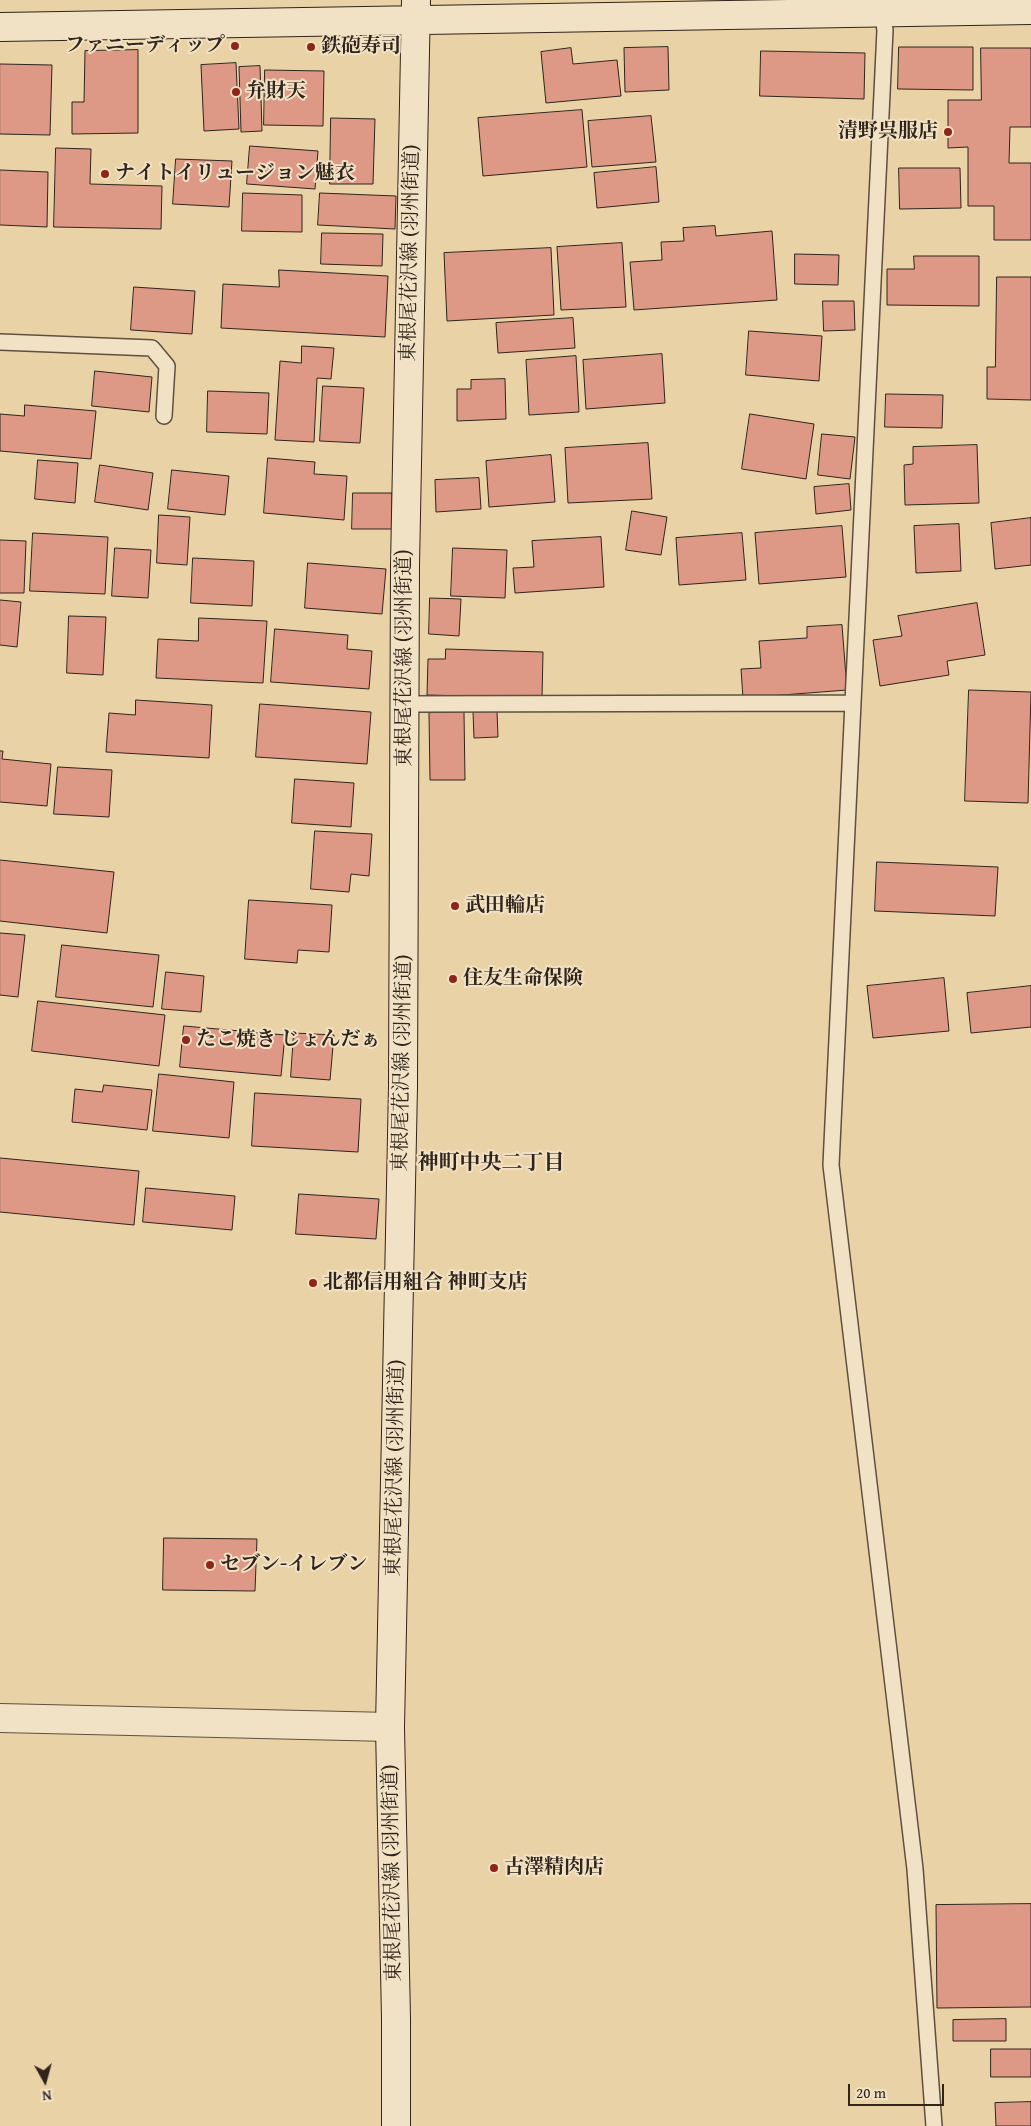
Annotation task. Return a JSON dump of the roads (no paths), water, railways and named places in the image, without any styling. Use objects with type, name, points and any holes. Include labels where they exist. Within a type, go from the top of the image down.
[{"type":"main road","points":[[0,27],[416,10],[900,8],[1031,10]]},
{"type":"main road","name":"東根尾花沢線 (羽州街道)","points":[[396,2126],[396,2009],[390,1727],[403,1086],[406,556],[416,10]]},
{"type":"main road","points":[[0,1718],[390,1727]]},
{"type":"lane","points":[[900,8],[885,30],[832,1165],[916,1870],[934,2126]]},
{"type":"lane","points":[[0,342],[152,348],[167,366],[164,416]]},
{"type":"lane","points":[[405,704],[853,703]]},
{"type":"place","name":"ファニーディップ","points":[[235,46]]},
{"type":"place","name":"鉄砲寿司","points":[[311,47]]},
{"type":"place","name":"弁財天","points":[[236,92]]},
{"type":"place","name":"清野呉服店","points":[[948,132]]},
{"type":"place","name":"ナイトイリュージョン魅衣","points":[[105,174]]},
{"type":"place","name":"武田輪店","points":[[455,906]]},
{"type":"place","name":"住友生命保険","points":[[453,979]]},
{"type":"place","name":"たこ焼き じょんだぁ","points":[[186,1040]]},
{"type":"place","name":"北都信用組合 神町支店","points":[[313,1283]]},
{"type":"place","name":"セブン-イレブン","points":[[210,1565]]},
{"type":"place","name":"古澤精肉店","points":[[494,1868]]},
{"type":"district","name":"神町中央二丁目","points":[[491,1164]]}]
